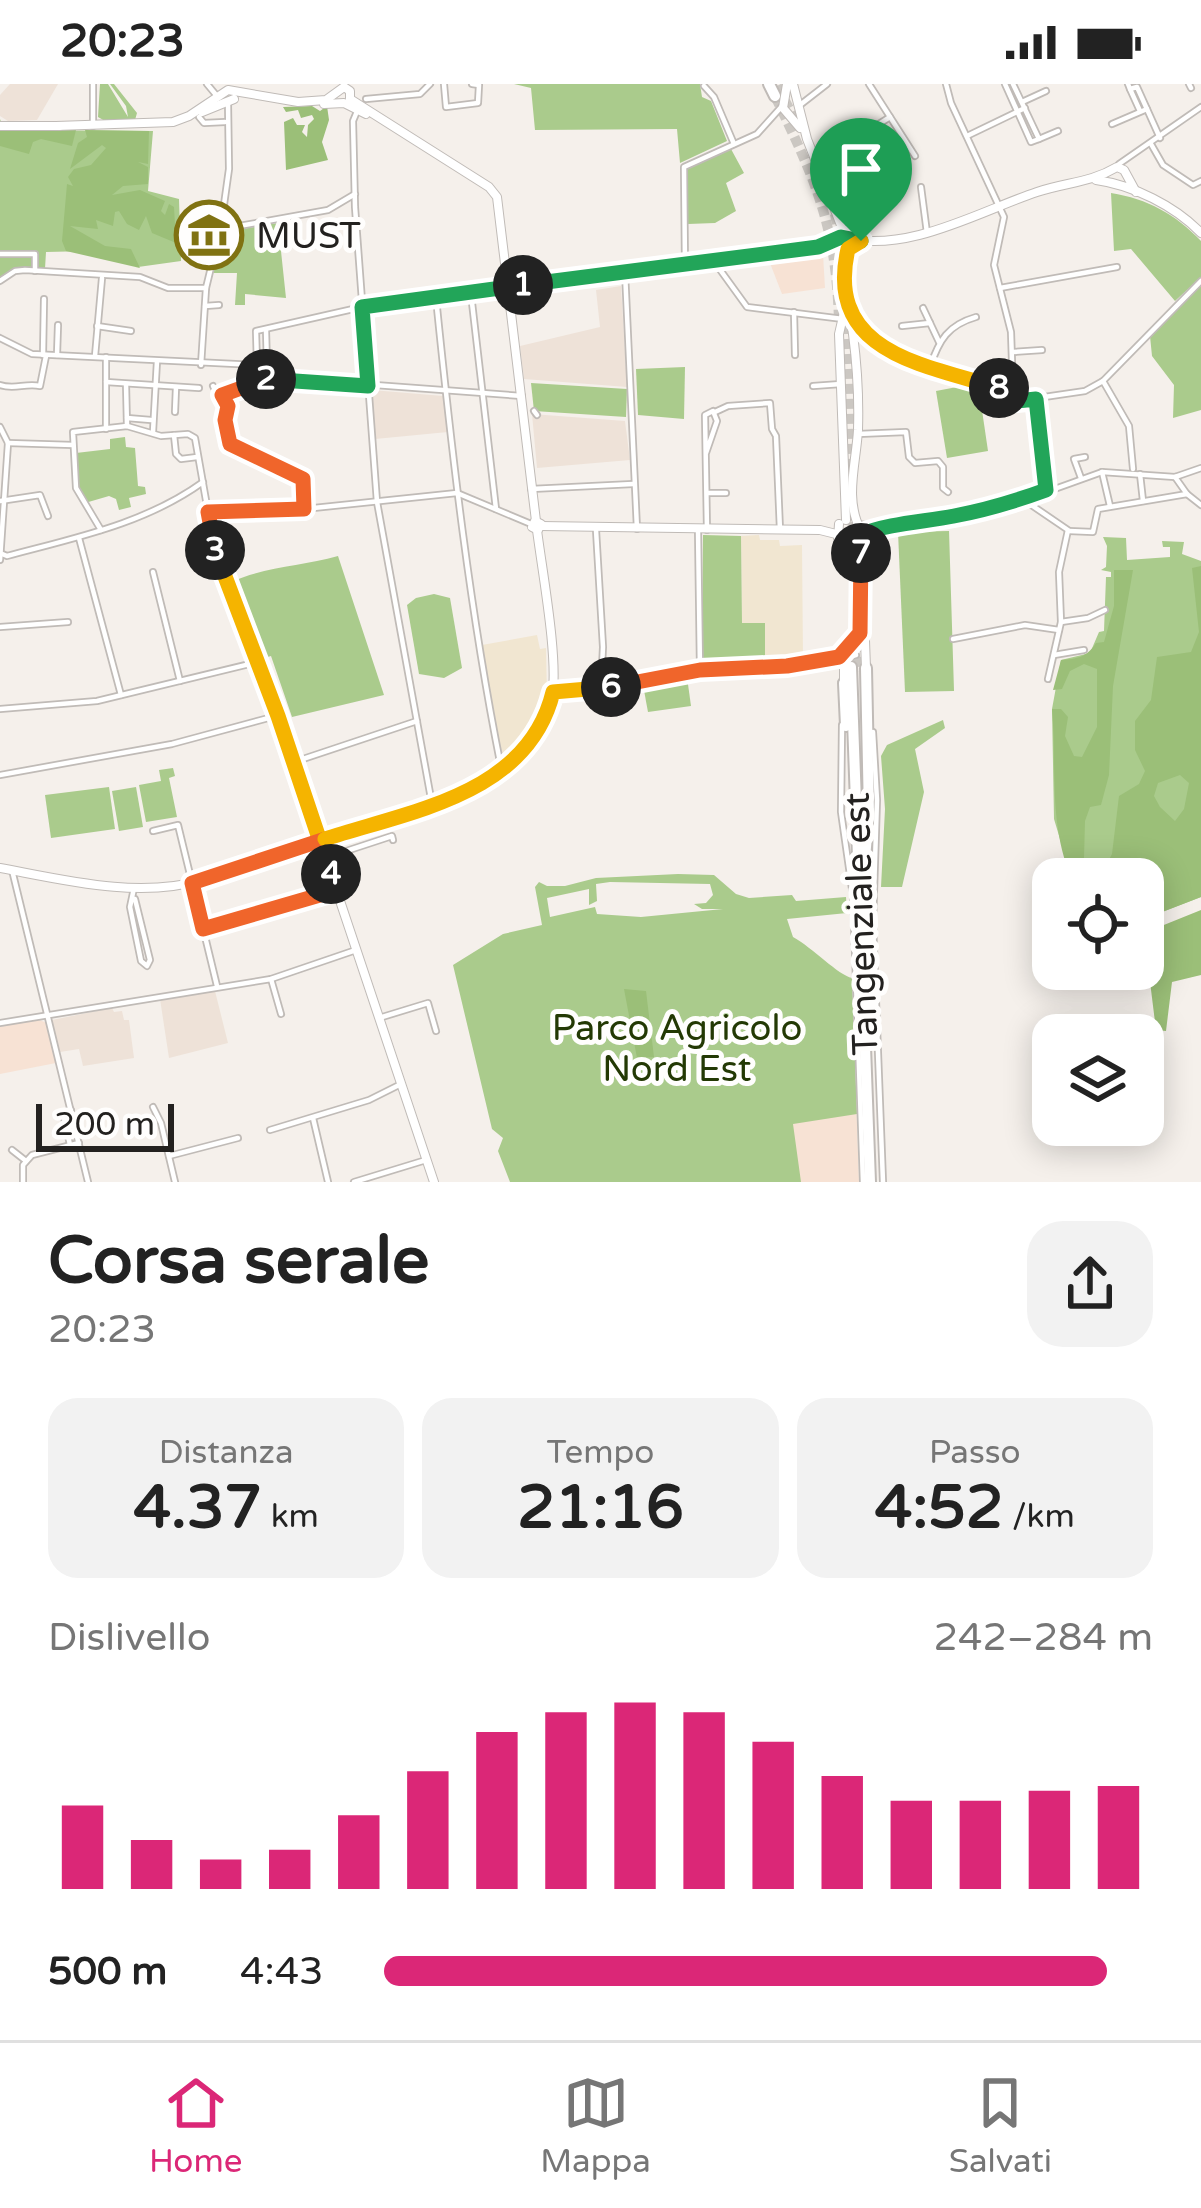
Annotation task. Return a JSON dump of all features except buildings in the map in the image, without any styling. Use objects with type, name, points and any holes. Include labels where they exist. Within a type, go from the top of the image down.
[{"type":"highway","name":"Tangenziale est","points":[[853,661],[873,1182]]},
{"type":"street","points":[[92,121],[93,84]]},
{"type":"street","points":[[0,866],[135,894],[192,883],[485,784],[539,728],[553,692],[531,489],[531,412],[523,395],[500,205],[494,191],[346,96],[291,106],[228,94],[207,84]]},
{"type":"street","points":[[366,99],[420,94],[430,84]]},
{"type":"street","points":[[444,84],[446,107],[478,103],[479,85],[472,84]]},
{"type":"street","points":[[686,264],[683,169],[768,124],[786,98],[813,93],[827,84]]},
{"type":"street","points":[[869,84],[915,155]]},
{"type":"street","points":[[946,84],[1001,206],[1004,226],[994,265],[1013,352],[1012,392],[1017,401],[1085,391],[1103,381],[1201,281]]},
{"type":"street","points":[[1009,84],[1022,107],[1031,142],[1058,131]]},
{"type":"street","points":[[704,86],[714,97],[734,144]]},
{"type":"street","points":[[1135,86],[1160,138]]},
{"type":"street","points":[[967,136],[1046,91]]},
{"type":"street","points":[[0,126],[92,121],[168,125],[228,94]]},
{"type":"street","points":[[201,365],[206,288],[229,169],[228,94]]},
{"type":"street","points":[[346,96],[353,121],[377,502],[432,804]]},
{"type":"street","points":[[786,98],[847,244],[846,317],[854,345],[857,404],[848,544],[860,560]]},
{"type":"street","points":[[1117,176],[1126,157],[1200,109]]},
{"type":"street","points":[[1112,124],[1143,110]]},
{"type":"street","points":[[199,117],[204,123],[226,122]]},
{"type":"street","points":[[871,129],[890,117]]},
{"type":"street","points":[[1150,144],[1162,165],[1193,185],[1201,181]]},
{"type":"street","points":[[818,247],[836,251],[861,241],[927,233],[1048,188],[1117,176],[1201,233]]},
{"type":"street","points":[[921,187],[927,233]]},
{"type":"street","points":[[328,210],[355,194]]},
{"type":"street","points":[[194,220],[221,226],[355,207]]},
{"type":"street","points":[[837,221],[836,251],[844,266]]},
{"type":"street","points":[[257,365],[256,331],[362,307],[818,247],[835,240],[847,244]]},
{"type":"street","points":[[0,254],[35,254],[35,271]]},
{"type":"street","points":[[713,260],[742,305],[846,317],[912,363],[1012,392]]},
{"type":"street","points":[[1000,288],[1118,267]]},
{"type":"street","points":[[0,281],[18,270],[140,278],[168,288],[206,288]]},
{"type":"street","points":[[625,272],[637,530]]},
{"type":"street","points":[[94,356],[102,277]]},
{"type":"street","points":[[471,292],[496,509]]},
{"type":"street","points":[[436,298],[476,633],[502,770]]},
{"type":"street","points":[[0,385],[40,386],[44,299]]},
{"type":"street","points":[[205,306],[219,305]]},
{"type":"street","points":[[923,308],[939,342]]},
{"type":"street","points":[[794,312],[795,355]]},
{"type":"street","points":[[822,317],[834,323],[839,334],[848,544]]},
{"type":"street","points":[[839,334],[846,317]]},
{"type":"street","points":[[931,367],[939,342],[951,326],[976,317]]},
{"type":"street","points":[[902,326],[929,323]]},
{"type":"street","points":[[57,355],[58,325]]},
{"type":"street","points":[[97,326],[131,331]]},
{"type":"street","points":[[265,380],[266,330]]},
{"type":"street","points":[[854,345],[856,335],[866,334]]},
{"type":"street","points":[[1,341],[23,352],[45,355],[267,366]]},
{"type":"street","points":[[1013,352],[1042,350]]},
{"type":"street","points":[[106,357],[106,429]]},
{"type":"street","points":[[153,432],[157,361]]},
{"type":"street","points":[[988,370],[1014,380]]},
{"type":"street","points":[[304,509],[303,479],[230,444],[225,420],[228,406],[222,395],[265,380],[523,395]]},
{"type":"street","points":[[1103,381],[1124,414],[1143,501]]},
{"type":"street","points":[[106,382],[199,388]]},
{"type":"street","points":[[126,382],[127,422]]},
{"type":"street","points":[[813,386],[841,384]]},
{"type":"street","points":[[176,386],[176,412]]},
{"type":"street","points":[[1036,399],[1046,490]]},
{"type":"street","points":[[700,670],[705,415],[710,410],[770,403],[780,530]]},
{"type":"street","points":[[842,404],[857,404]]},
{"type":"street","points":[[706,453],[716,412]]},
{"type":"street","points":[[101,530],[79,499],[73,432],[153,420]]},
{"type":"street","points":[[127,422],[160,436],[195,438],[216,557],[278,716],[434,1182]]},
{"type":"street","points":[[0,427],[8,443],[1,556],[138,519],[202,482]]},
{"type":"street","points":[[844,442],[906,432],[909,457],[914,463],[938,461],[948,492]]},
{"type":"street","points":[[174,435],[176,454],[182,459],[196,457]]},
{"type":"street","points":[[8,443],[73,445]]},
{"type":"street","points":[[1081,478],[1074,459],[1085,457]]},
{"type":"street","points":[[208,512],[304,509],[457,493],[537,525],[596,530],[820,530],[962,515],[1024,500],[1102,472],[1175,477],[1201,468]]},
{"type":"street","points":[[1102,472],[1110,506]]},
{"type":"street","points":[[1175,477],[1201,505]]},
{"type":"street","points":[[531,489],[635,484]]},
{"type":"street","points":[[707,494],[726,493]]},
{"type":"street","points":[[1024,500],[1068,530],[1093,532],[1098,508],[1186,494]]},
{"type":"street","points":[[1,501],[40,495],[48,516]]},
{"type":"street","points":[[850,528],[860,560],[862,621],[853,661],[841,812],[853,896],[873,1182]]},
{"type":"street","points":[[596,530],[601,688]]},
{"type":"street","points":[[1048,680],[1060,626],[1059,572],[1068,530]]},
{"type":"street","points":[[79,538],[121,695]]},
{"type":"street","points":[[153,572],[180,681]]},
{"type":"street","points":[[953,639],[1025,625],[1060,626],[1105,610]]},
{"type":"street","points":[[0,627],[68,622]]},
{"type":"street","points":[[1054,656],[1084,650]]},
{"type":"street","points":[[553,692],[700,670],[853,661]]},
{"type":"street","points":[[829,662],[853,661]]},
{"type":"street","points":[[853,661],[878,800],[873,1182]]},
{"type":"street","points":[[0,709],[93,702],[258,662]]},
{"type":"street","points":[[0,775],[172,744],[278,716]]},
{"type":"street","points":[[294,762],[417,721]]},
{"type":"street","points":[[153,832],[178,825],[217,986]]},
{"type":"street","points":[[325,858],[392,836],[393,840]]},
{"type":"street","points":[[15,870],[75,1144],[88,1182]]},
{"type":"street","points":[[203,929],[337,890]]},
{"type":"street","points":[[135,894],[150,960],[147,966],[141,961],[130,907],[135,894]]},
{"type":"street","points":[[0,1021],[271,980],[356,950]]},
{"type":"street","points":[[271,980],[281,1014]]},
{"type":"street","points":[[379,1018],[428,1003],[436,1031]]},
{"type":"street","points":[[271,1130],[369,1100],[401,1084]]},
{"type":"street","points":[[153,1107],[175,1182]]},
{"type":"street","points":[[313,1118],[328,1182]]},
{"type":"street","points":[[169,1156],[238,1138]]},
{"type":"street","points":[[23,1182],[26,1161],[32,1155],[75,1144]]},
{"type":"street","points":[[12,1150],[26,1161]]},
{"type":"street","points":[[355,1182],[426,1160]]},
{"type":"shaded area","points":[[10,84],[58,84],[37,120],[8,121],[0,116],[0,95]]},
{"type":"shaded area","points":[[817,250],[823,254],[825,288],[782,294],[768,258]]},
{"type":"shaded area","points":[[621,286],[627,387],[524,379],[520,346],[600,327],[596,290]]},
{"type":"shaded area","points":[[372,390],[443,396],[448,432],[375,439]]},
{"type":"shaded area","points":[[532,414],[625,421],[630,460],[537,468]]},
{"type":"shaded area","points":[[759,535],[760,540],[779,540],[780,546],[802,545],[803,660],[765,663],[765,624],[742,624],[741,536]]},
{"type":"shaded area","points":[[537,635],[540,649],[546,648],[547,699],[539,721],[509,759],[502,756],[482,645]]},
{"type":"shaded area","points":[[215,991],[228,1043],[169,1058],[160,999]]},
{"type":"shaded area","points":[[112,1008],[129,1020],[134,1058],[83,1066],[79,1049],[60,1052],[52,1020]]},
{"type":"shaded area","points":[[34,1018],[47,1023],[56,1063],[0,1074],[0,1027]]},
{"type":"shaded area","points":[[855,1069],[859,1182],[796,1182],[781,1086]]},
{"type":"green space","points":[[100,84],[108,84],[128,117],[110,84],[114,84],[137,113],[135,120],[98,117]]},
{"type":"green space","points":[[514,84],[700,84],[702,97],[711,101],[727,141],[680,163],[677,129],[535,130],[531,88]]},
{"type":"green space","points":[[312,106],[320,111],[327,106],[329,120],[322,142],[328,160],[286,170],[284,122],[293,118],[297,125],[305,125],[302,132],[307,137],[314,119],[312,115],[301,118],[298,110],[286,112],[283,107]]},
{"type":"green space","points":[[0,119],[4,130],[153,131],[148,191],[179,199],[181,261],[138,267],[90,251],[46,252],[45,269],[17,268],[0,279]]},
{"type":"green space","points":[[76,130],[72,146],[41,139],[33,142],[29,154],[0,146],[0,131]]},
{"type":"green space","points":[[85,130],[149,131],[148,164],[138,162],[148,167],[148,184],[123,186],[112,195],[140,190],[165,201],[161,211],[165,215],[169,204],[174,207],[176,243],[152,233],[146,216],[139,230],[127,224],[119,211],[113,226],[96,220],[98,229],[70,226],[105,246],[131,249],[140,268],[66,251],[62,241],[67,184],[73,186],[68,177],[74,169],[91,165],[106,148],[102,145],[70,169],[78,143],[87,137]]},
{"type":"green space","points":[[731,149],[744,173],[726,183],[736,211],[715,223],[688,224],[689,166]]},
{"type":"green space","points":[[1111,193],[1160,209],[1201,241],[1201,277],[1175,301],[1131,249],[1114,251]]},
{"type":"green space","points":[[278,223],[286,298],[245,294],[245,305],[235,305],[237,273],[213,273],[224,232]]},
{"type":"green space","points":[[1201,285],[1201,410],[1173,418],[1174,385],[1152,356],[1150,336]]},
{"type":"green space","points":[[685,367],[684,419],[638,415],[636,369]]},
{"type":"green space","points":[[531,383],[627,389],[626,417],[534,411]]},
{"type":"green space","points":[[978,383],[988,451],[947,458],[936,391]]},
{"type":"green space","points":[[125,437],[126,447],[135,448],[138,486],[145,487],[146,494],[129,498],[131,507],[119,510],[116,499],[109,496],[85,503],[76,453],[110,449],[110,439]]},
{"type":"green space","points":[[949,531],[954,691],[905,692],[898,532]]},
{"type":"green space","points":[[703,535],[741,536],[742,623],[765,623],[765,663],[706,666],[702,659]]},
{"type":"green space","points":[[1103,537],[1126,538],[1127,560],[1170,557],[1170,547],[1163,547],[1162,541],[1184,542],[1182,554],[1201,561],[1201,897],[1164,911],[1164,858],[1066,858],[1054,819],[1052,709],[1061,660],[1090,653],[1099,632],[1104,631],[1106,577],[1111,572],[1101,570],[1106,567]]},
{"type":"green space","points":[[338,556],[384,695],[292,717],[271,656],[261,659],[231,582]]},
{"type":"green space","points":[[1201,566],[1201,897],[1164,911],[1164,858],[1110,858],[1119,796],[1139,784],[1145,771],[1135,750],[1135,721],[1151,700],[1157,657],[1191,652],[1199,632],[1192,568]],"holes":[[[1180,775],[1189,783],[1184,809],[1175,821],[1160,807],[1154,796],[1158,783]]]},
{"type":"green space","points":[[1114,570],[1133,570],[1113,686],[1109,775],[1101,805],[1090,807],[1084,858],[1064,858],[1056,817],[1052,709],[1061,709],[1068,717],[1065,736],[1074,756],[1082,757],[1097,727],[1097,669],[1084,664],[1070,671],[1062,689],[1053,690],[1061,660],[1081,656],[1104,642],[1114,606]]},
{"type":"green space","points":[[434,594],[450,598],[462,668],[444,678],[419,674],[407,605]]},
{"type":"green space","points":[[687,677],[691,706],[648,712],[643,685]]},
{"type":"green space","points":[[943,720],[945,728],[915,749],[924,792],[902,887],[881,887],[885,809],[881,756],[887,745]]},
{"type":"green space","points":[[173,768],[175,776],[169,778],[177,817],[146,822],[139,785],[161,781],[159,770]]},
{"type":"green space","points":[[109,787],[115,829],[51,838],[45,795]]},
{"type":"green space","points":[[136,787],[143,827],[119,831],[112,791]]},
{"type":"green space","name":"Parco Agricolo Nord Est","points":[[714,875],[736,894],[749,898],[846,897],[847,913],[787,919],[793,937],[852,978],[857,1114],[793,1124],[801,1182],[510,1182],[498,1151],[503,1138],[492,1129],[453,965],[503,934],[542,925],[535,887],[539,882],[565,886],[596,878]],"holes":[[[596,884],[710,884],[713,895],[706,903],[694,904],[723,909],[641,917],[597,914],[595,907],[550,917],[547,898],[589,889],[589,905],[597,901]]]},
{"type":"green space","points":[[1201,910],[1201,975],[1172,982],[1166,1031],[1164,1014],[1154,1014],[1151,990],[1164,990],[1164,925]]},
{"type":"green space","points":[[624,989],[646,991],[654,1057],[637,1058]]},
{"type":"tunnel","points":[[777,86],[798,125]]},
{"type":"tunnel","points":[[775,96],[821,204],[834,257],[839,321]]},
{"type":"tunnel","points":[[835,214],[844,267]]},
{"type":"tunnel","points":[[846,309],[851,471]]},
{"type":"tunnel","points":[[852,507],[858,672]]},
{"type":"place","name":"MUST","points":[[209,235]]},
{"type":"route","points":[[861,241],[841,237],[818,247],[362,307],[368,386],[267,377],[262,383],[222,395],[229,410],[225,420],[232,447],[303,479],[304,509],[208,512],[216,557],[244,619],[303,785],[320,841],[325,858],[337,890],[203,929],[192,883],[230,871],[320,841],[325,839],[445,800],[485,784],[539,728],[553,692],[651,681],[700,670],[787,666],[839,657],[860,633],[860,535],[881,527],[962,515],[1046,490],[1036,399],[1017,401],[1012,392],[912,363],[857,327],[846,300],[844,266],[848,249],[861,241]]}]
